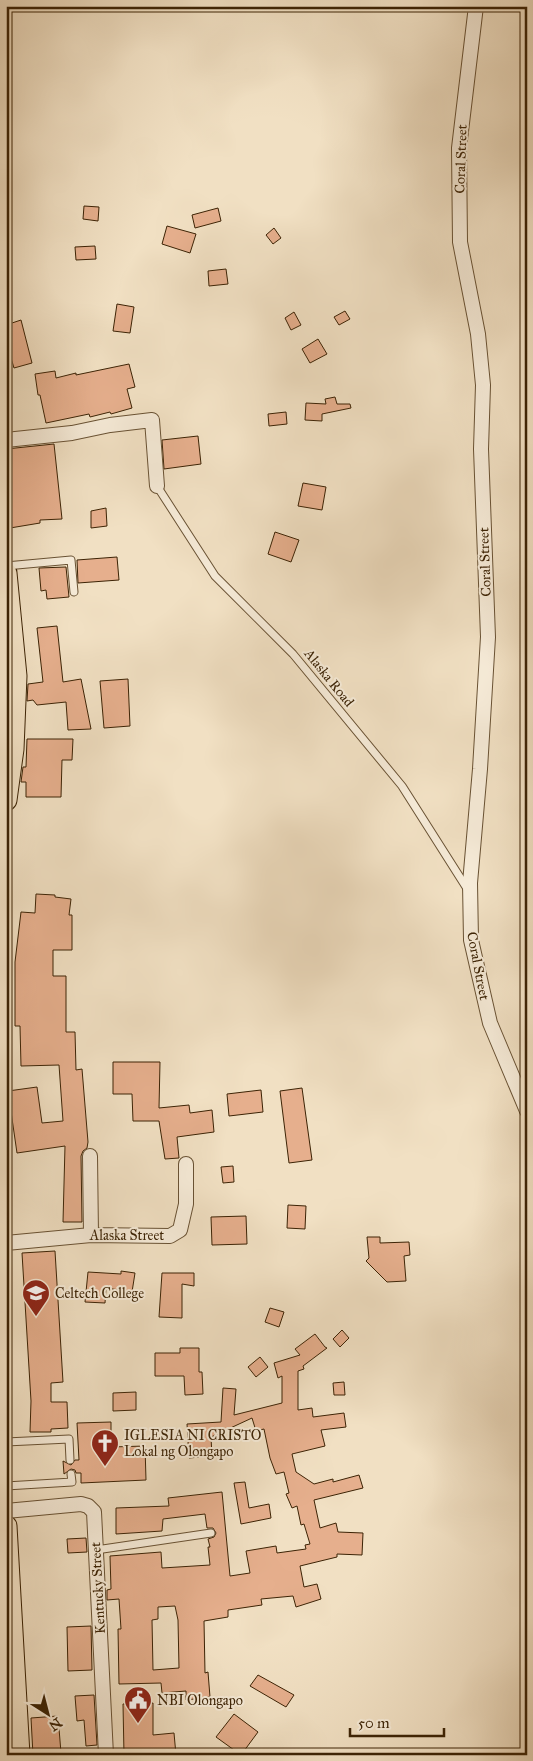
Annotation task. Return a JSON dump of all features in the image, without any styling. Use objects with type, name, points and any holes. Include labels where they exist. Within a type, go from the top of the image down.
[{"type":"main road","points":[[6,573],[16,676],[13,749],[6,800]]},
{"type":"main road","points":[[7,1535],[10,1655],[19,1755]]},
{"type":"street","name":"Coral Street","points":[[476,6],[459,148],[460,242],[478,334],[483,385],[481,449],[488,637],[470,895],[471,940],[490,1024],[527,1111]]},
{"type":"street","points":[[6,440],[72,433],[152,420],[157,486]]},
{"type":"street","points":[[90,1156],[91,1235]]},
{"type":"street","name":"Alaska Street","points":[[6,1242],[91,1235],[170,1236],[180,1230],[186,1204],[186,1164]]},
{"type":"street","name":"Kentucky Street","points":[[6,1511],[81,1504],[88,1506],[94,1512],[106,1755]]},
{"type":"lane","name":"Alaska Road","points":[[157,486],[215,576],[293,654],[402,786],[470,895]]},
{"type":"lane","points":[[6,566],[71,560],[74,592]]},
{"type":"lane","points":[[6,1442],[69,1439],[70,1460]]},
{"type":"lane","points":[[6,1486],[72,1482],[71,1474]]},
{"type":"lane","points":[[96,1550],[211,1533]]},
{"type":"building","points":[[84,206],[99,207],[98,221],[83,219]]},
{"type":"building","points":[[218,208],[221,221],[195,228],[192,215]]},
{"type":"building","points":[[167,226],[196,234],[190,253],[162,244]]},
{"type":"building","points":[[274,228],[281,238],[273,244],[266,235]]},
{"type":"building","points":[[95,246],[96,259],[76,260],[75,247]]},
{"type":"building","points":[[226,269],[228,284],[209,286],[208,271]]},
{"type":"building","points":[[117,304],[134,307],[130,333],[113,331]]},
{"type":"building","points":[[345,311],[350,319],[339,325],[334,317]]},
{"type":"building","points":[[294,312],[301,325],[291,330],[285,318]]},
{"type":"building","points":[[21,320],[32,363],[14,368],[11,358],[6,360],[6,325]]},
{"type":"building","points":[[318,339],[327,354],[310,363],[302,349]]},
{"type":"building","points":[[129,364],[135,387],[127,389],[132,408],[111,414],[110,412],[90,417],[89,414],[46,423],[40,395],[38,395],[35,374],[55,371],[56,378]]},
{"type":"building","points":[[335,397],[337,404],[350,404],[351,408],[322,414],[322,421],[305,420],[306,403],[326,404],[325,399]]},
{"type":"building","points":[[286,412],[287,424],[269,426],[268,414]]},
{"type":"building","points":[[198,436],[201,464],[164,469],[162,440]]},
{"type":"building","points":[[54,444],[62,519],[40,520],[40,523],[10,528],[6,500],[6,449]]},
{"type":"building","points":[[303,483],[326,487],[322,510],[298,506]]},
{"type":"building","points":[[106,508],[107,526],[91,528],[91,511]]},
{"type":"building","points":[[275,532],[299,540],[291,562],[268,554]]},
{"type":"building","points":[[117,557],[119,580],[78,583],[77,560]]},
{"type":"building","points":[[66,567],[69,597],[47,599],[46,590],[41,591],[39,568]]},
{"type":"building","points":[[57,626],[63,682],[81,679],[91,729],[68,730],[66,702],[37,705],[33,700],[27,701],[28,684],[43,682],[37,628]]},
{"type":"building","points":[[128,679],[130,726],[104,728],[100,681]]},
{"type":"building","points":[[27,739],[73,739],[72,760],[62,760],[61,797],[26,797],[26,782],[21,782],[23,767],[26,767]]},
{"type":"building","points":[[36,894],[55,895],[55,897],[71,899],[69,915],[72,915],[72,950],[53,950],[53,976],[66,976],[66,1032],[75,1032],[76,1070],[82,1069],[88,1142],[87,1148],[81,1156],[82,1222],[63,1222],[65,1146],[17,1153],[8,1091],[37,1087],[42,1123],[63,1121],[59,1065],[21,1066],[20,1026],[15,1026],[15,962],[21,912],[35,913]]},
{"type":"building","points":[[113,1062],[160,1062],[159,1108],[189,1105],[190,1113],[212,1110],[214,1132],[177,1137],[179,1158],[165,1159],[159,1121],[133,1121],[132,1094],[113,1094]]},
{"type":"building","points":[[302,1088],[312,1160],[289,1163],[280,1091]]},
{"type":"building","points":[[261,1090],[263,1112],[229,1116],[227,1094]]},
{"type":"building","points":[[233,1166],[234,1182],[223,1183],[221,1167]]},
{"type":"building","points":[[288,1205],[306,1206],[305,1229],[287,1228]]},
{"type":"building","points":[[246,1216],[247,1244],[212,1245],[211,1217]]},
{"type":"building","points":[[367,1237],[380,1237],[380,1243],[409,1242],[410,1255],[404,1256],[406,1281],[387,1282],[366,1261],[369,1258]]},
{"type":"building","points":[[55,1251],[63,1382],[51,1383],[51,1402],[67,1402],[68,1428],[51,1429],[51,1432],[30,1432],[31,1401],[22,1253]]},
{"type":"building","points":[[121,1271],[135,1273],[132,1292],[106,1288],[105,1303],[85,1302],[88,1272],[121,1274]]},
{"type":"building","points":[[162,1273],[194,1273],[194,1286],[182,1284],[182,1318],[159,1317]]},
{"type":"building","points":[[270,1308],[284,1312],[279,1327],[265,1322]]},
{"type":"building","points":[[342,1330],[349,1338],[340,1347],[333,1339]]},
{"type":"building","points":[[315,1334],[327,1348],[303,1366],[304,1369],[298,1371],[298,1410],[312,1408],[313,1417],[344,1413],[346,1427],[321,1430],[325,1446],[292,1454],[296,1472],[314,1484],[333,1479],[333,1482],[359,1475],[363,1488],[314,1500],[320,1528],[336,1523],[338,1532],[363,1533],[362,1555],[337,1554],[337,1557],[300,1566],[304,1587],[317,1584],[321,1599],[296,1607],[293,1596],[261,1599],[262,1605],[228,1610],[228,1617],[204,1621],[205,1673],[208,1672],[210,1697],[186,1700],[186,1691],[162,1693],[161,1683],[119,1684],[118,1629],[121,1629],[119,1599],[107,1600],[107,1590],[111,1589],[110,1556],[161,1552],[162,1568],[210,1565],[208,1539],[214,1537],[216,1533],[213,1528],[207,1528],[205,1514],[163,1519],[162,1531],[116,1534],[116,1508],[169,1506],[168,1498],[222,1492],[230,1576],[250,1573],[246,1551],[276,1546],[277,1553],[306,1549],[305,1545],[310,1544],[304,1524],[301,1525],[297,1506],[292,1508],[286,1494],[289,1493],[284,1472],[276,1474],[270,1458],[264,1429],[256,1431],[252,1418],[211,1437],[212,1456],[189,1458],[187,1424],[221,1422],[223,1388],[236,1389],[234,1415],[282,1403],[282,1376],[278,1378],[274,1363],[300,1355],[295,1349]],"holes":[[[175,1606],[178,1620],[179,1668],[153,1670],[152,1620],[158,1619],[158,1607]]]},
{"type":"building","points":[[180,1348],[199,1348],[199,1372],[202,1372],[203,1394],[185,1395],[184,1376],[155,1376],[155,1353],[180,1353]]},
{"type":"building","points":[[260,1357],[268,1367],[256,1377],[248,1367]]},
{"type":"building","points":[[344,1382],[345,1395],[334,1395],[333,1383]]},
{"type":"building","points":[[136,1392],[136,1410],[113,1411],[113,1393]]},
{"type":"building","name":"IGLESIA NI CRISTO Lokal ng Olongapo","points":[[111,1422],[111,1447],[145,1446],[146,1480],[81,1483],[81,1473],[76,1473],[75,1470],[71,1469],[64,1474],[63,1461],[71,1465],[75,1460],[79,1460],[77,1423]]},
{"type":"building","points":[[245,1482],[249,1508],[269,1504],[271,1518],[241,1524],[234,1483]]},
{"type":"building","points":[[86,1538],[87,1552],[68,1553],[67,1539]]},
{"type":"building","points":[[91,1626],[92,1670],[68,1671],[67,1627]]},
{"type":"building","points":[[258,1675],[294,1695],[286,1707],[250,1686]]},
{"type":"building","points":[[94,1695],[97,1745],[86,1746],[84,1720],[77,1721],[75,1696]]},
{"type":"building","name":"NBI Olongapo","points":[[153,1703],[153,1735],[174,1733],[176,1755],[124,1755],[123,1704]]},
{"type":"building","points":[[234,1714],[258,1732],[241,1755],[216,1737]]},
{"type":"building","points":[[58,1716],[61,1753],[33,1755],[31,1718]]},
{"type":"place","name":"Celtech College","points":[[36,1317]]},
{"type":"place","name":"IGLESIA NI CRISTO Lokal ng Olongapo","points":[[105,1467]]},
{"type":"place","name":"NBI Olongapo","points":[[138,1724]]}]
